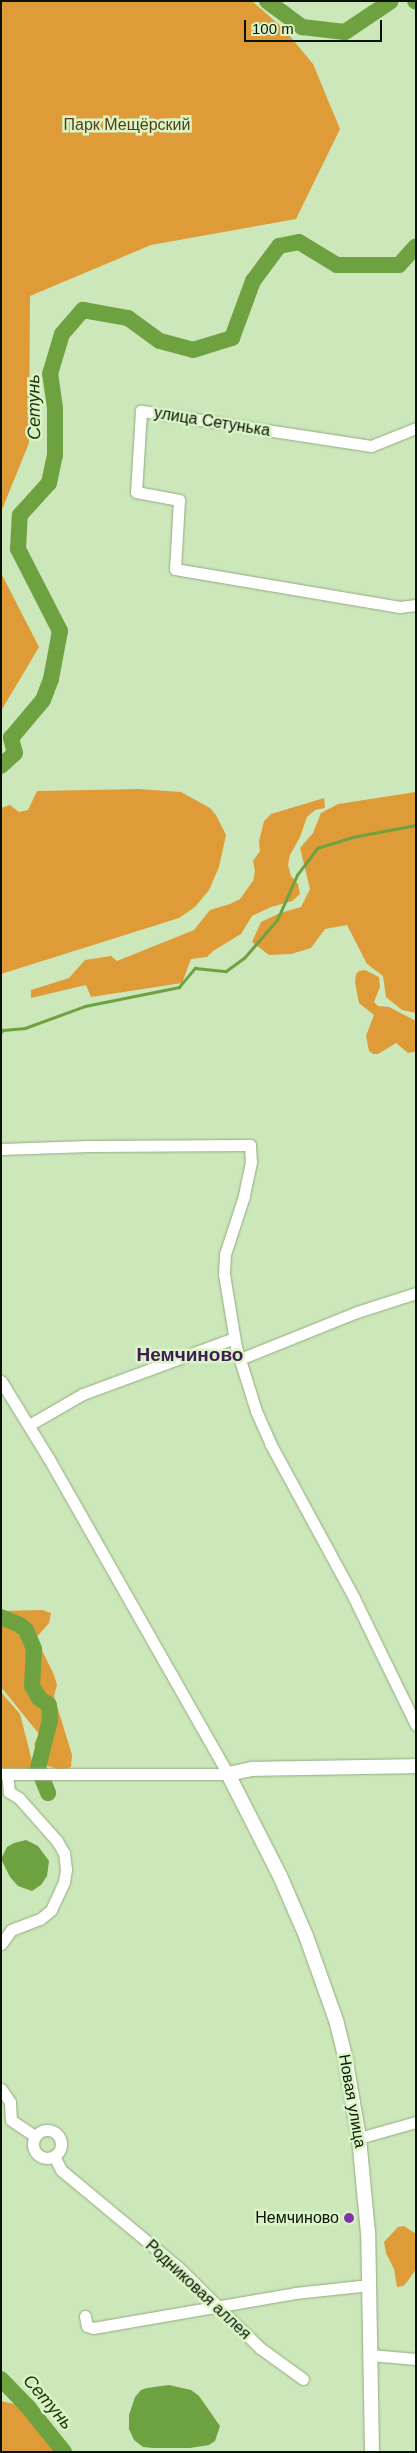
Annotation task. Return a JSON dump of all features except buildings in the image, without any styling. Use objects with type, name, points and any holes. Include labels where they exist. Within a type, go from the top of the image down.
[{"type":"street","name":"улица Сетунька","points":[[416,428],[371,446],[141,411],[136,492],[179,500],[175,569],[400,607],[416,605]]},
{"type":"street","points":[[1,1149],[89,1146],[250,1145],[251,1162],[244,1196],[225,1254],[224,1274],[234,1338],[240,1359],[256,1411],[271,1445],[354,1598],[416,1725]]},
{"type":"street","points":[[240,1359],[357,1312],[416,1293]]},
{"type":"street","points":[[28,1425],[84,1394],[234,1338]]},
{"type":"street","points":[[1,1381],[228,1774]]},
{"type":"street","points":[[1,1944],[11,1930],[40,1919],[51,1910],[62,1888],[66,1868],[64,1853],[57,1841],[18,1798],[9,1792],[4,1774],[228,1774],[252,1770],[416,1766]]},
{"type":"street","name":"Новая улица","points":[[228,1774],[283,1884],[306,1936],[327,1992],[345,2056],[360,2138],[370,2285],[372,2452]]},
{"type":"street","points":[[1,2089],[10,2102],[11,2120],[35,2136]]},
{"type":"street","points":[[360,2138],[416,2122]]},
{"type":"street","points":[[44,2130],[55,2132],[61,2142],[58,2152],[54,2156],[49,2158],[39,2156],[33,2146],[35,2136],[44,2130]]},
{"type":"street","name":"Родниковая аллея","points":[[54,2156],[61,2170],[178,2267],[260,2348],[303,2380]]},
{"type":"street","points":[[85,2316],[87,2326],[93,2328],[295,2293],[370,2285]]},
{"type":"street","points":[[370,2355],[416,2359]]},
{"type":"green space","name":"Парк Мещёрский","points":[[1,1],[252,1],[284,29],[313,64],[340,129],[296,219],[151,245],[30,296],[29,443],[1,512]]},
{"type":"green space","points":[[1,573],[39,647],[1,711]]},
{"type":"green space","points":[[139,789],[181,792],[210,808],[216,815],[226,835],[219,867],[209,890],[195,907],[179,918],[1,974],[1,808],[10,805],[19,812],[28,810],[37,791]]},
{"type":"green space","points":[[416,792],[416,1013],[402,1010],[386,997],[383,976],[367,964],[347,925],[325,929],[311,948],[291,954],[269,955],[252,942],[261,922],[280,913],[301,907],[310,889],[300,848],[313,833],[321,813],[338,804]]},
{"type":"green space","points":[[324,798],[325,808],[315,810],[307,817],[300,837],[290,855],[288,865],[291,876],[298,884],[300,894],[292,901],[271,907],[252,916],[241,934],[213,951],[207,957],[191,959],[182,983],[91,997],[86,985],[31,998],[31,990],[69,978],[85,960],[111,956],[117,961],[194,930],[210,910],[240,899],[253,881],[255,871],[253,861],[260,851],[259,841],[264,821],[271,814]]},
{"type":"green space","points":[[365,970],[379,977],[380,987],[374,1002],[378,1006],[389,1007],[416,1021],[416,1051],[408,1053],[396,1043],[378,1054],[373,1054],[369,1051],[366,1036],[374,1015],[359,1003],[355,982],[356,974],[359,971]]},
{"type":"green space","points":[[42,1610],[51,1613],[49,1623],[36,1638],[54,1675],[57,1685],[54,1696],[72,1755],[71,1767],[61,1770],[41,1764],[34,1744],[39,1734],[1,1687],[1,1611]]},
{"type":"green space","points":[[1,1692],[20,1714],[34,1769],[1,1768]]},
{"type":"green space","points":[[404,2226],[416,2234],[416,2269],[403,2286],[397,2287],[394,2269],[386,2253],[384,2242],[398,2227]]},
{"type":"green space","points":[[1,2401],[14,2404],[23,2410],[52,2441],[53,2452],[1,2452]]},
{"type":"shaded area","points":[[26,1840],[38,1846],[49,1861],[47,1876],[41,1885],[32,1891],[18,1886],[10,1877],[1,1859],[7,1847]]},
{"type":"shaded area","points":[[169,2385],[191,2390],[199,2396],[220,2426],[215,2441],[209,2445],[190,2448],[153,2448],[143,2447],[134,2440],[129,2429],[129,2415],[135,2397],[141,2390]]},
{"type":"waterway","name":"Сетунь","points":[[267,1],[302,27],[345,32],[391,1]]},
{"type":"waterway","name":"Сетунь","points":[[1,766],[15,753],[11,738],[43,700],[51,679],[60,631],[18,549],[20,515],[49,483],[55,455],[55,408],[50,374],[62,334],[83,310],[128,318],[160,341],[193,350],[232,338],[253,281],[279,246],[299,242],[337,265],[399,265],[416,246]]},
{"type":"waterway","points":[[1,1032],[3,1030],[25,1028],[85,1006],[179,987],[195,968],[226,971],[244,958],[277,920],[297,875],[317,848],[352,837],[416,825]]},
{"type":"waterway","name":"Сетунь","points":[[1,1617],[20,1625],[26,1630],[34,1649],[32,1686],[39,1698],[49,1705],[50,1720],[38,1768],[48,1793]]},
{"type":"waterway","name":"Сетунь","points":[[1,2379],[28,2407],[64,2452]]},
{"type":"place","name":"Немчиново","points":[[349,2218]]},
{"type":"district","name":"Немчиново","points":[[190,1355]]}]
